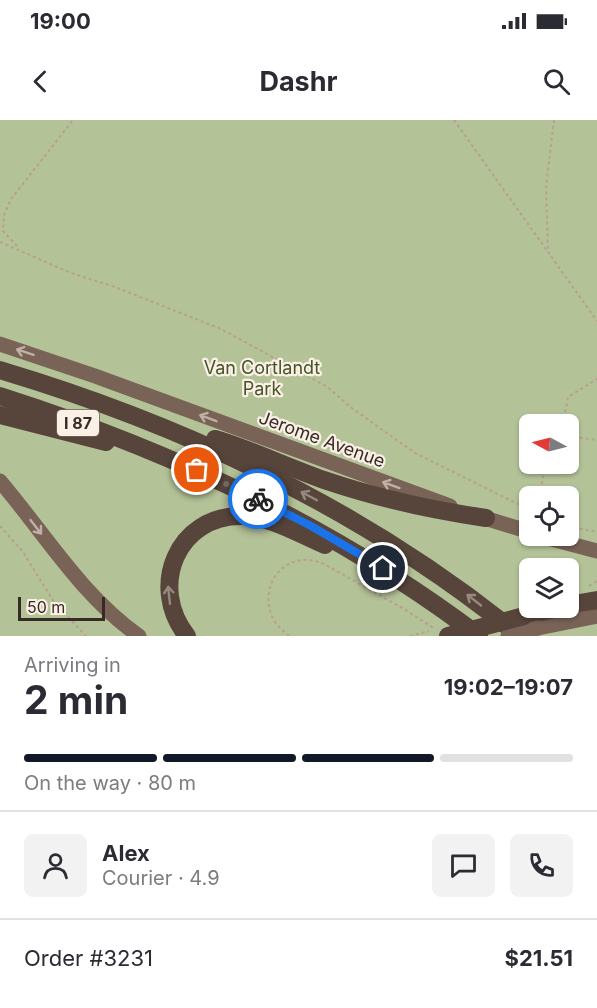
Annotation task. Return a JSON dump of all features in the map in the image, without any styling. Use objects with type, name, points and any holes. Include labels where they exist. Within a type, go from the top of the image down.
[{"type":"highway","name":"I 87","points":[[0,370],[129,414],[247,464],[332,508],[432,570],[520,636]]},
{"type":"highway","name":"I 87","points":[[0,396],[156,452],[273,506],[383,568],[479,636]]},
{"type":"highway","points":[[129,414],[230,444],[304,473],[370,494],[432,510],[486,518]]},
{"type":"highway","points":[[0,415],[75,436],[156,452]]},
{"type":"highway","points":[[187,636],[171,608],[168,591],[170,573],[183,544],[199,528],[212,520],[232,516],[258,518],[383,568]]},
{"type":"highway","points":[[579,603],[597,600]]},
{"type":"highway","points":[[442,633],[519,617]]},
{"type":"main road","name":"Jerome Avenue","points":[[0,344],[519,528]]},
{"type":"main road","points":[[0,481],[86,590],[119,622],[139,636]]},
{"type":"main road","points":[[578,546],[597,551]]},
{"type":"main road","points":[[508,636],[597,616]]},
{"type":"path","points":[[18,249],[3,231],[4,214],[11,199],[73,120]]},
{"type":"path","points":[[454,120],[597,321]]},
{"type":"path","points":[[548,252],[546,187],[554,120]]},
{"type":"path","points":[[0,242],[71,273],[115,287],[221,328],[326,386],[353,410],[415,453],[519,505]]},
{"type":"path","points":[[565,414],[568,397],[597,379]]},
{"type":"path","points":[[579,438],[597,440]]},
{"type":"path","points":[[0,525],[23,552],[54,602],[86,636]]},
{"type":"path","points":[[579,528],[597,532]]},
{"type":"path","points":[[289,636],[276,623],[271,613],[271,592],[279,572],[289,563],[301,558],[315,559],[442,633]]},
{"type":"path","points":[[410,636],[429,631]]},
{"type":"green space","name":"Van Cortlandt Park","points":[[0,120],[597,120],[597,636],[0,636]]},
{"type":"way so far","points":[[197,470],[258,499]]},
{"type":"route","points":[[258,499],[311,526],[383,568]]}]
